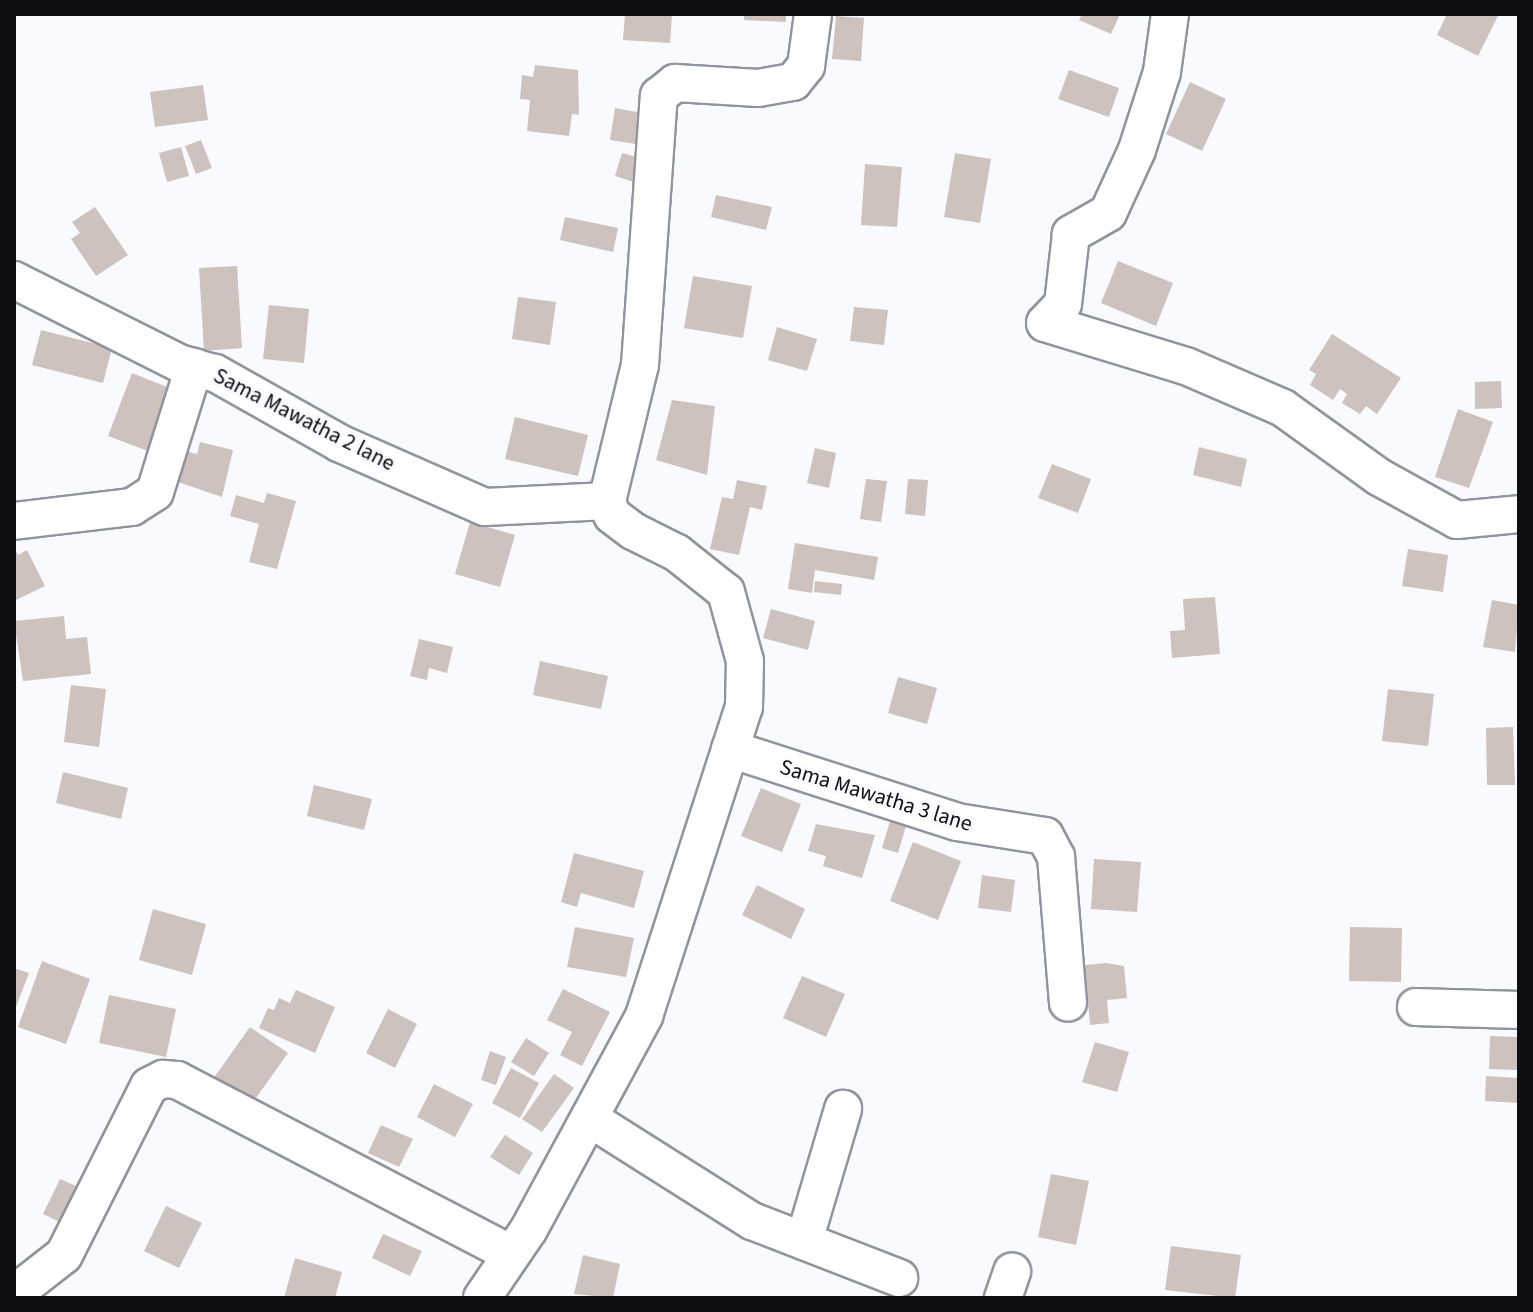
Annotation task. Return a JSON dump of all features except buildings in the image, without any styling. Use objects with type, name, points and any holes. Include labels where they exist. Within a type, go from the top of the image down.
[{"type":"street","points":[[482,1298],[592,1120],[644,1016],[744,707],[745,661],[726,592],[677,553],[633,531],[612,515],[607,501],[640,365],[659,96],[675,83],[758,88],[793,82],[806,66],[813,14]]},
{"type":"street","points":[[1170,14],[1162,72],[1137,150],[1108,213],[1071,234],[1063,304],[1045,323],[1186,366],[1283,408],[1379,477],[1457,520],[1519,514]]},
{"type":"street","name":"Sama Mawatha 2 lane","points":[[14,280],[194,367],[339,443],[485,507],[607,501]]},
{"type":"street","points":[[14,521],[132,507],[155,492],[194,367]]},
{"type":"street","name":"Sama Mawatha 3 lane","points":[[730,749],[957,822],[1045,836],[1056,857],[1068,1003]]},
{"type":"street","points":[[1416,1007],[1519,1010]]},
{"type":"street","points":[[14,1294],[64,1255],[149,1086],[163,1079],[177,1080],[511,1254]]},
{"type":"street","points":[[804,1241],[843,1109]]},
{"type":"street","points":[[592,1120],[752,1221],[899,1278]]}]
